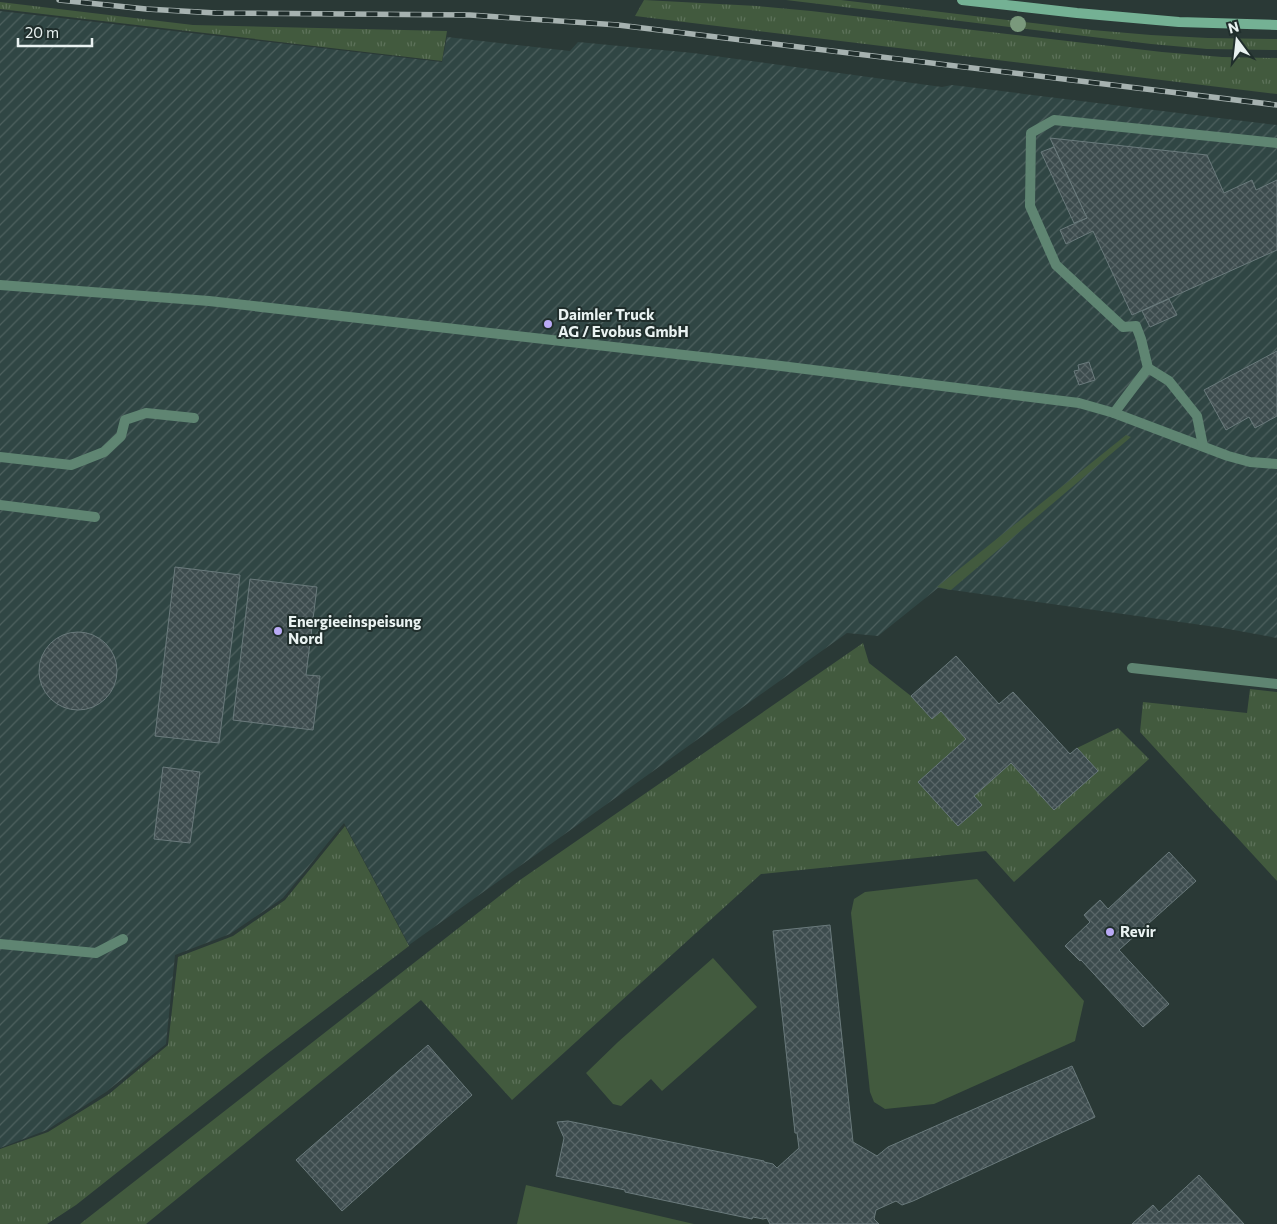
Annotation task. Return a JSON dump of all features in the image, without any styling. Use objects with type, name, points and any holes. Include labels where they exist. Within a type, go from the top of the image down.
[{"type":"main road","points":[[962,0],[1179,22],[1277,25]]},
{"type":"lane","points":[[1203,446],[1197,416],[1169,381],[1148,368],[1142,339],[1136,326],[1123,326],[1056,265],[1030,206],[1031,134],[1054,120],[1277,143]]},
{"type":"lane","points":[[0,285],[190,299],[660,352],[1079,403],[1114,413],[1250,462],[1277,464]]},
{"type":"lane","points":[[1114,413],[1148,368]]},
{"type":"lane","points":[[0,457],[71,465],[104,452],[121,436],[125,420],[146,413],[194,418]]},
{"type":"lane","points":[[0,505],[95,517]]},
{"type":"lane","points":[[1132,668],[1277,684]]},
{"type":"lane","points":[[0,944],[96,953],[123,939]]},
{"type":"shaded area","points":[[0,11],[442,62],[447,37],[570,51],[578,42],[693,53],[942,87],[952,85],[1277,125],[1277,638],[1223,628],[938,588],[878,636],[847,633],[409,945],[344,823],[283,898],[230,934],[175,955],[166,1044],[106,1092],[47,1130],[0,1148]]},
{"type":"green space","points":[[644,0],[811,11],[1162,52],[1222,57],[1277,58],[1277,94],[635,16]]},
{"type":"green space","points":[[786,0],[841,0],[1092,30],[1151,35],[1277,39],[1277,50],[1207,49],[1151,44]]},
{"type":"green space","points":[[0,2],[193,25],[447,31],[442,61],[0,9]]},
{"type":"green space","points":[[1126,435],[1131,437],[951,590],[937,587]]},
{"type":"green space","points":[[863,643],[869,663],[911,696],[932,719],[941,711],[966,739],[918,782],[958,826],[982,805],[974,796],[1011,763],[1054,810],[1098,771],[1077,748],[1118,728],[1149,759],[1014,882],[986,851],[761,874],[512,1100],[421,1000],[146,1224],[80,1224],[520,880]]},
{"type":"green space","points":[[1250,689],[1277,692],[1277,881],[1140,732],[1143,702],[1247,713]]},
{"type":"green space","points":[[345,826],[409,946],[267,1054],[76,1205],[47,1224],[0,1224],[0,1149],[48,1132],[109,1094],[168,1045],[178,957],[233,936],[285,900]]},
{"type":"green space","points":[[977,879],[1084,1001],[1075,1041],[934,1104],[885,1109],[874,1102],[870,1092],[851,913],[854,899],[865,892]]},
{"type":"green space","points":[[713,958],[757,1007],[662,1091],[651,1079],[621,1106],[613,1104],[586,1073],[618,1042]]},
{"type":"green space","points":[[526,1185],[694,1224],[517,1224]]},
{"type":"building","points":[[1050,138],[1207,155],[1224,193],[1252,180],[1256,190],[1277,180],[1277,250],[1132,315],[1093,231],[1066,244],[1060,230],[1087,218]]},
{"type":"building","points":[[1054,147],[1087,218],[1074,223],[1041,152]]},
{"type":"building","points":[[1169,299],[1177,315],[1150,327],[1142,311]]},
{"type":"building","points":[[1277,351],[1277,416],[1255,428],[1249,417],[1226,430],[1204,390]]},
{"type":"building","points":[[1089,362],[1095,380],[1079,385],[1074,371],[1079,370],[1078,365]]},
{"type":"building","points":[[175,567],[240,575],[219,743],[155,736]]},
{"type":"building","name":"Energieeinspeisung Nord","points":[[250,579],[317,587],[306,675],[320,676],[313,730],[233,720]]},
{"type":"building","points":[[70,632],[86,632],[100,638],[111,649],[117,663],[117,679],[111,693],[100,704],[86,710],[70,710],[56,704],[45,693],[39,679],[39,663],[45,649],[56,638]]},
{"type":"building","points":[[956,656],[999,704],[1013,692],[1070,754],[1077,748],[1098,771],[1054,810],[1011,763],[974,796],[982,805],[958,826],[918,782],[966,739],[941,711],[932,719],[911,696]]},
{"type":"building","points":[[163,767],[200,772],[190,843],[154,839]]},
{"type":"building","name":"Revir","points":[[1169,852],[1196,881],[1119,950],[1169,1004],[1143,1027],[1081,960],[1065,946],[1090,922],[1084,915],[1100,900],[1108,909]]},
{"type":"building","points":[[830,925],[853,1142],[877,1156],[888,1147],[1072,1066],[1095,1117],[913,1201],[902,1205],[896,1201],[876,1210],[874,1219],[879,1224],[770,1224],[767,1218],[753,1217],[752,1219],[556,1176],[564,1138],[557,1122],[568,1121],[764,1161],[773,1164],[777,1168],[799,1148],[797,1133],[795,1133],[773,931]]},
{"type":"building","points":[[428,1045],[472,1095],[342,1211],[296,1160]]},
{"type":"building","points":[[1199,1175],[1244,1224],[1132,1224],[1153,1205],[1159,1212]]},
{"type":"railway","points":[[59,0],[146,9],[216,13],[470,15],[618,25],[1277,105]]},
{"type":"place","name":"Daimler Truck AG / Evobus GmbH","points":[[548,324]]},
{"type":"place","name":"Energieeinspeisung Nord","points":[[278,631]]},
{"type":"place","name":"Revir","points":[[1110,932]]}]
